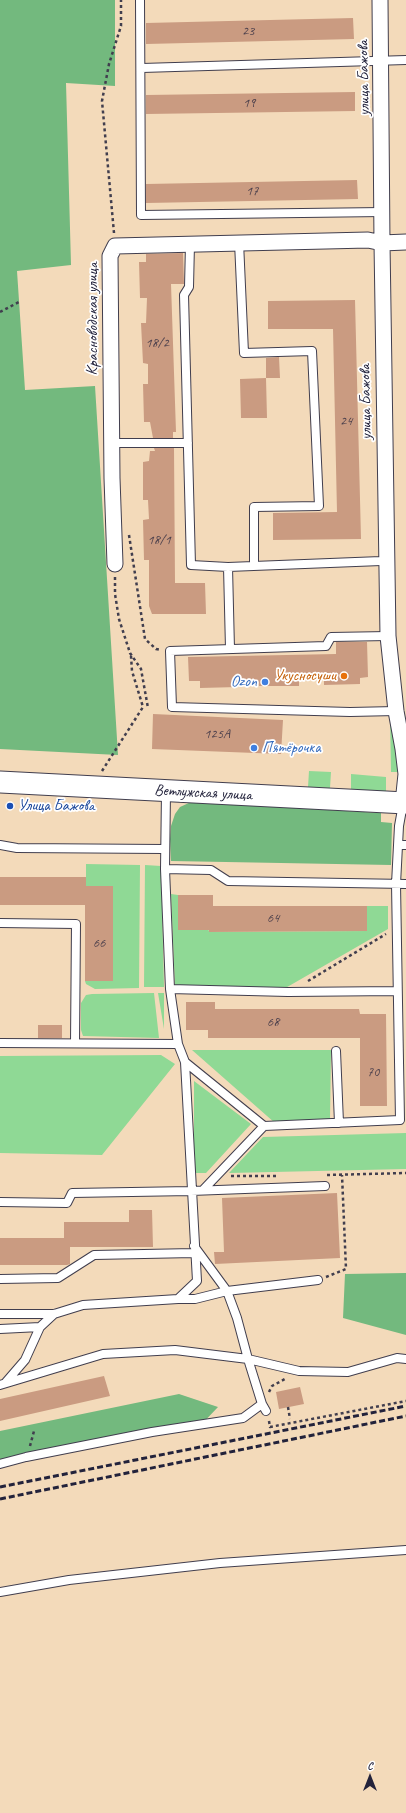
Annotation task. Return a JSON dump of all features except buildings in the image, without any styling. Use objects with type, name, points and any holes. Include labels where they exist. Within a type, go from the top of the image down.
[{"type":"main road","name":"Ветлужская улица","points":[[0,782],[166,792],[405,803]]},
{"type":"street","name":"улица Бажова","points":[[380,0],[382,61],[382,243],[388,636],[396,711],[406,774],[405,803]]},
{"type":"street","name":"Красноводская улица","points":[[115,564],[112,496],[110,256],[115,246],[368,240],[382,243],[406,242]]},
{"type":"lane","points":[[140,0],[142,68],[141,215],[383,212]]},
{"type":"lane","points":[[142,68],[406,60]]},
{"type":"lane","points":[[239,242],[244,353],[312,351],[320,506],[254,507],[254,565]]},
{"type":"lane","points":[[190,244],[189,287],[184,295],[191,565],[228,566],[381,561],[387,559]]},
{"type":"lane","points":[[112,443],[188,443]]},
{"type":"lane","points":[[228,566],[230,649]]},
{"type":"lane","points":[[388,636],[331,637],[326,646],[170,652],[172,707],[350,712],[396,711]]},
{"type":"lane","points":[[166,792],[164,849],[170,989],[178,1044],[185,1062],[197,1282],[178,1299]]},
{"type":"lane","points":[[185,1062],[264,1126],[400,1120],[396,884],[402,845],[405,803]]},
{"type":"lane","points":[[0,845],[17,848],[164,849]]},
{"type":"lane","points":[[165,869],[211,870],[228,881],[406,884]]},
{"type":"lane","points":[[0,923],[76,924],[75,1043]]},
{"type":"lane","points":[[170,989],[288,992],[397,991]]},
{"type":"lane","points":[[0,1043],[178,1044]]},
{"type":"lane","points":[[336,1051],[339,1123]]},
{"type":"lane","points":[[203,1190],[264,1126]]},
{"type":"lane","points":[[0,1202],[67,1203],[72,1193],[191,1191],[325,1186]]},
{"type":"lane","points":[[0,1279],[58,1278],[94,1255],[194,1249]]},
{"type":"lane","points":[[0,1464],[26,1457],[137,1435],[243,1418],[264,1408],[248,1359],[237,1318],[226,1291],[194,1249]]},
{"type":"lane","points":[[0,1314],[54,1314],[82,1305],[178,1299],[195,1300],[226,1291],[318,1280]]},
{"type":"lane","points":[[2,1384],[25,1360],[40,1327],[54,1314]]},
{"type":"lane","points":[[0,1329],[40,1327]]},
{"type":"lane","points":[[2,1384],[103,1354],[176,1350],[248,1359],[299,1371],[348,1372],[396,1358],[406,1359]]},
{"type":"lane","points":[[0,1592],[69,1580],[220,1563],[406,1550]]},
{"type":"path","points":[[115,246],[102,101],[109,64],[120,26],[120,0]]},
{"type":"path","points":[[0,312],[19,302]]},
{"type":"path","points":[[128,528],[145,639],[156,648],[170,652]]},
{"type":"path","points":[[101,771],[143,707],[132,671],[130,654],[118,619],[115,594],[115,564]]},
{"type":"path","points":[[130,654],[141,669],[148,708]]},
{"type":"path","points":[[288,992],[397,928]]},
{"type":"path","points":[[318,1280],[346,1269],[342,1175]]},
{"type":"path","points":[[264,1408],[272,1386],[299,1371]]},
{"type":"path","points":[[269,1423],[270,1427],[406,1401]]},
{"type":"path","points":[[288,1407],[290,1419]]},
{"type":"green space","points":[[0,0],[115,0],[115,86],[66,83],[71,265],[17,271],[25,390],[95,386],[118,755],[0,749]]},
{"type":"green space","points":[[390,717],[401,772],[391,772]]},
{"type":"green space","points":[[309,771],[331,772],[330,788],[308,787]]},
{"type":"green space","points":[[351,774],[386,777],[386,792],[351,791]]},
{"type":"green space","points":[[191,802],[381,813],[381,822],[392,823],[391,865],[171,861],[171,826],[175,814],[180,807]]},
{"type":"green space","points":[[86,864],[140,865],[139,988],[95,989],[86,984],[85,981],[113,981],[113,886],[86,886]]},
{"type":"green space","points":[[145,865],[161,866],[164,987],[144,987]]},
{"type":"green space","points":[[171,894],[178,895],[210,932],[367,931],[367,906],[388,906],[388,929],[282,990],[175,987]]},
{"type":"green space","points":[[154,993],[159,1038],[83,1036],[81,1030],[81,1003],[86,995]]},
{"type":"green space","points":[[158,993],[164,993],[164,1029]]},
{"type":"green space","points":[[192,1050],[331,1050],[330,1119],[275,1123]]},
{"type":"green space","points":[[161,1055],[175,1064],[102,1155],[0,1153],[0,1056]]},
{"type":"green space","points":[[194,1081],[251,1124],[206,1173],[194,1173]]},
{"type":"green space","points":[[406,1133],[406,1169],[229,1173],[263,1137]]},
{"type":"green space","points":[[406,1273],[406,1335],[343,1318],[345,1274]]},
{"type":"green space","points":[[179,1394],[218,1407],[198,1428],[0,1462],[0,1431]]},
{"type":"railway","points":[[0,1487],[406,1406]]},
{"type":"railway","points":[[0,1499],[406,1416]]},
{"type":"place","name":"Укусносуши","points":[[344,676]]},
{"type":"place","name":"Ozon","points":[[265,682]]},
{"type":"place","name":"Пятёрочка","points":[[254,748]]},
{"type":"place","name":"Улица Бажова","points":[[10,806]]}]
